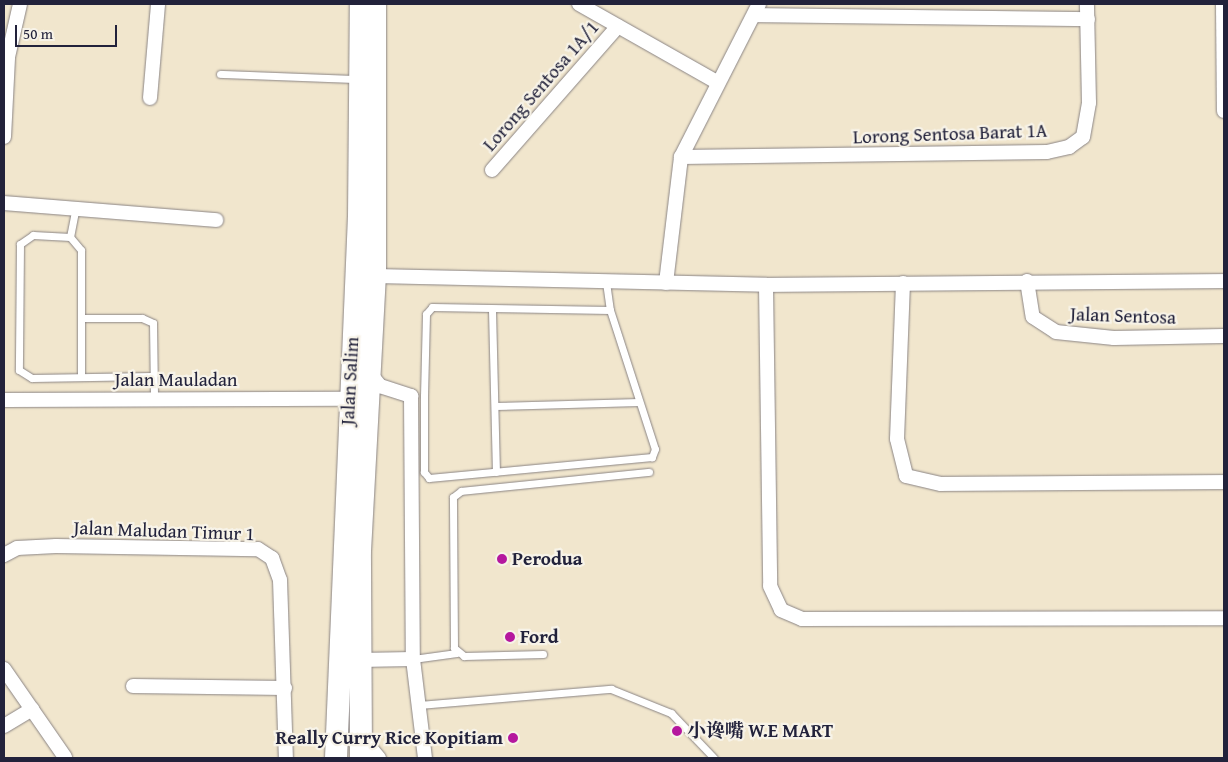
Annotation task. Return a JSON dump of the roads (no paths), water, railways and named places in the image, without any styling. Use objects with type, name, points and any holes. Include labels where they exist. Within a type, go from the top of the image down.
[{"type":"main road","name":"Jalan Salim","points":[[336,758],[348,399],[359,217],[361,4]]},
{"type":"main road","name":"Jalan Salim","points":[[360,758],[359,660],[369,372],[375,276],[375,4]]},
{"type":"street","points":[[4,137],[6,56],[20,4]]},
{"type":"street","points":[[150,98],[158,4]]},
{"type":"street","points":[[579,4],[716,82]]},
{"type":"street","name":"Lorong Sentosa Barat 1A","points":[[681,157],[1047,152],[1069,147],[1083,137],[1089,103],[1087,4]]},
{"type":"street","points":[[1223,4],[1224,111]]},
{"type":"street","points":[[666,283],[681,157],[716,82],[756,9],[1088,19]]},
{"type":"street","name":"Lorong Sentosa 1A/1","points":[[492,170],[618,26]]},
{"type":"street","points":[[4,203],[76,206],[216,220]]},
{"type":"street","points":[[375,276],[766,286],[1028,281],[1224,281]]},
{"type":"street","name":"Jalan Sentosa","points":[[1028,281],[1033,317],[1056,332],[1114,338],[1224,336]]},
{"type":"street","points":[[903,283],[897,439],[906,476],[940,484],[1224,482]]},
{"type":"street","points":[[766,286],[770,586],[781,610],[802,619],[1224,618]]},
{"type":"street","points":[[369,372],[380,386],[418,396],[413,659],[425,758]]},
{"type":"street","name":"Jalan Mauladan","points":[[4,400],[154,397],[348,399]]},
{"type":"street","name":"Jalan Maludan Timur 1","points":[[4,555],[35,546],[258,550],[272,558],[280,580],[286,758]]},
{"type":"street","points":[[359,660],[413,659]]},
{"type":"street","points":[[4,669],[65,756]]},
{"type":"street","points":[[133,686],[285,688]]},
{"type":"street","points":[[4,726],[32,709]]},
{"type":"street","points":[[360,734],[379,758]]},
{"type":"lane","points":[[220,74],[359,79]]},
{"type":"lane","points":[[70,237],[76,206]]},
{"type":"lane","points":[[81,376],[83,318],[81,250],[70,237],[33,235],[20,244],[19,370],[32,378],[152,376]]},
{"type":"lane","points":[[606,282],[610,310],[655,449],[647,460],[428,478],[424,472],[418,396],[427,310],[610,310]]},
{"type":"lane","points":[[492,310],[496,472]]},
{"type":"lane","points":[[83,318],[149,319],[153,324],[152,376],[154,397]]},
{"type":"lane","points":[[495,406],[639,402]]},
{"type":"lane","points":[[457,653],[453,498],[461,491],[649,472]]},
{"type":"lane","points":[[413,659],[457,653],[543,654]]},
{"type":"lane","points":[[419,705],[611,690],[671,713],[714,758]]},
{"type":"place","name":"Perodua","points":[[502,559]]},
{"type":"place","name":"Ford","points":[[510,637]]},
{"type":"place","name":"小谗嘴 W.E MART","points":[[677,731]]},
{"type":"place","name":"Really Curry Rice Kopitiam","points":[[513,738]]}]
